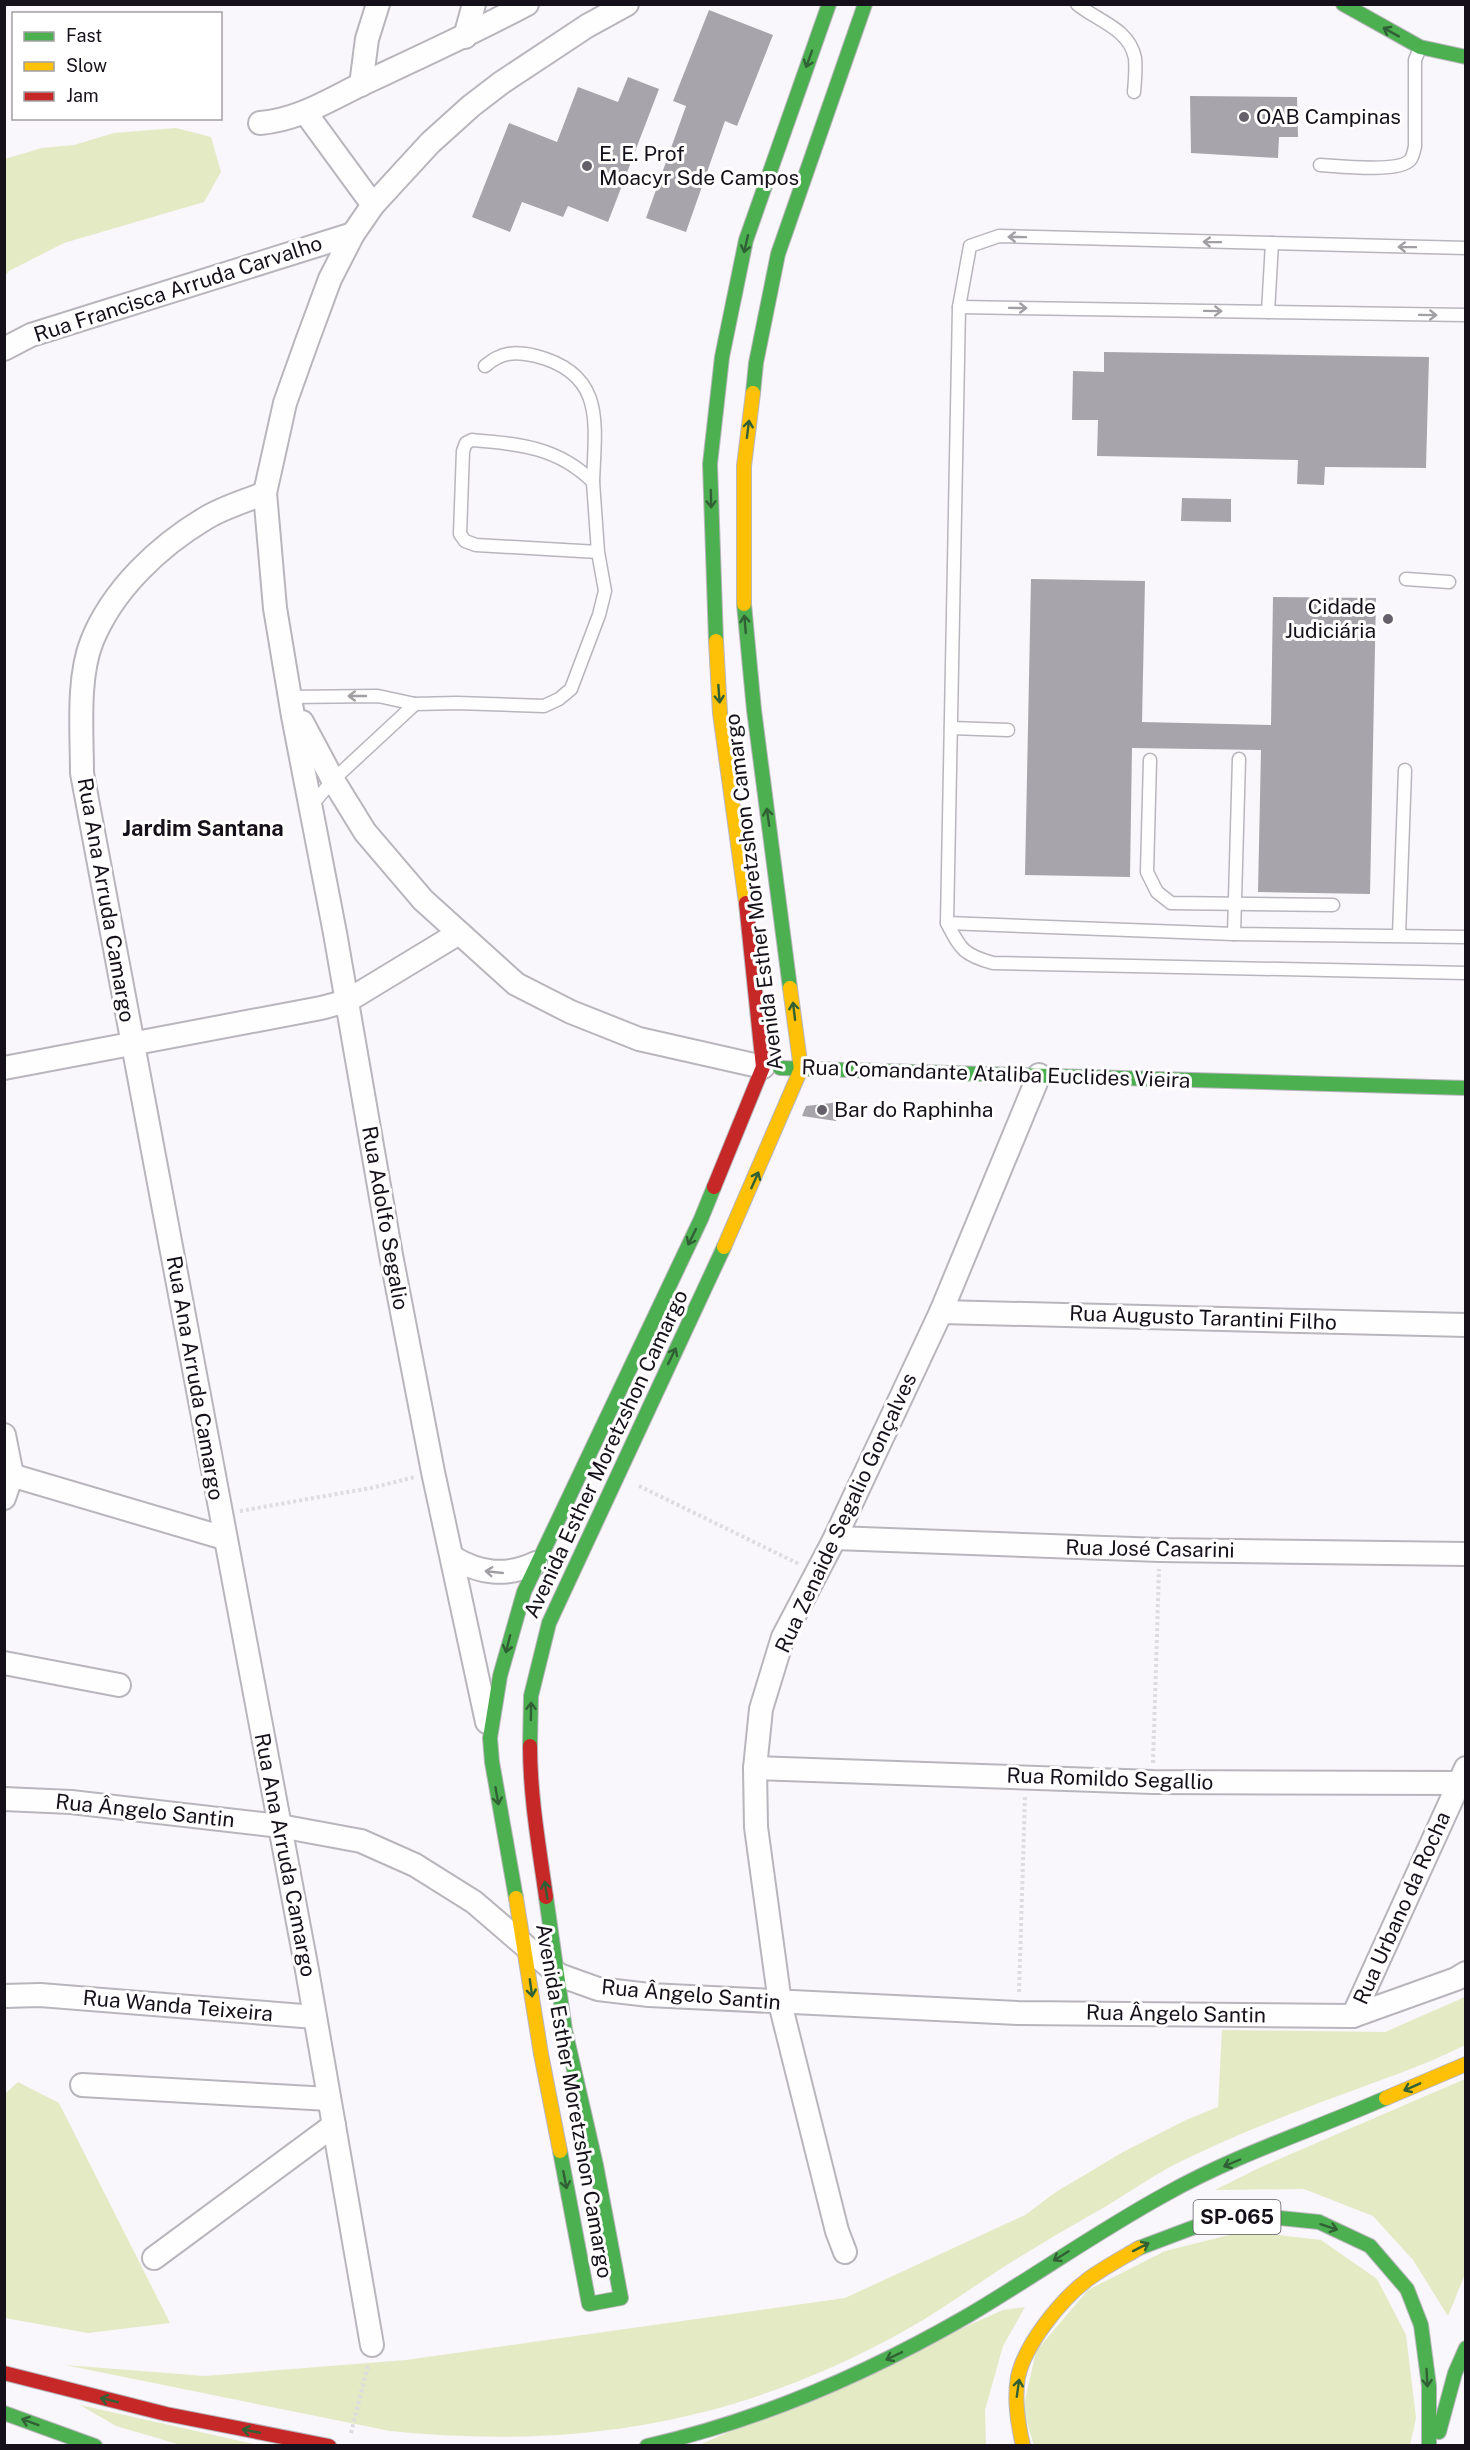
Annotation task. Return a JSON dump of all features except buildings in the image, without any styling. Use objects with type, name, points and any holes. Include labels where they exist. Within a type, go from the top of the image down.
[{"type":"main road","name":"Avenida Esther Moretzshon Camargo","points":[[829,4],[746,240],[722,357],[710,464],[713,594],[720,713],[749,925],[764,1067],[701,1219],[536,1563],[512,1629],[500,1676],[490,1738],[492,1762],[541,2054],[589,2304],[621,2298],[596,2165],[566,2030],[535,1820],[530,1769],[531,1696],[549,1623],[616,1475],[731,1233],[801,1069],[754,710],[742,588],[744,466],[756,363],[778,254],[865,4]]},
{"type":"main road","points":[[1343,4],[1397,36],[1420,46],[1466,57]]},
{"type":"main road","name":"Rua Comandante Ataliba Euclides Vieira","points":[[764,1067],[1466,1088]]},
{"type":"main road","points":[[647,2445],[671,2441],[742,2420],[819,2393],[910,2348],[972,2313],[1096,2234],[1170,2191],[1466,2064]]},
{"type":"main road","name":"SP-065","points":[[1023,2445],[1016,2403],[1020,2370],[1036,2332],[1063,2300],[1104,2266],[1147,2244],[1215,2220],[1257,2215],[1332,2226],[1368,2245],[1393,2268],[1407,2290],[1423,2326],[1429,2445]]},
{"type":"main road","points":[[1435,2445],[1455,2373],[1466,2348]]},
{"type":"main road","points":[[4,2373],[166,2414],[329,2445]]},
{"type":"main road","points":[[4,2413],[95,2445]]},
{"type":"street","points":[[361,85],[367,39],[378,4]]},
{"type":"street","points":[[465,37],[474,4]]},
{"type":"street","points":[[268,123],[304,112],[465,37],[527,4]]},
{"type":"street","name":"Rua Adolfo Segalio","points":[[490,1738],[433,1472],[391,1256],[275,608],[265,493],[285,403],[330,279],[353,234],[373,205],[430,143],[471,106],[501,83],[620,5]]},
{"type":"street","points":[[304,112],[373,205]]},
{"type":"street","name":"Rua Francisca Arruda Carvalho","points":[[4,349],[31,335],[353,234]]},
{"type":"street","name":"Rua Ana Arruda Camargo","points":[[265,493],[207,517],[158,551],[112,604],[92,642],[81,694],[82,773],[224,1538],[280,1826],[372,2345]]},
{"type":"street","name":"Rua Comandante Ataliba Euclides Vieira","points":[[290,697],[333,780],[365,832],[423,900],[516,984],[571,1012],[639,1039],[764,1067]]},
{"type":"street","points":[[4,1068],[321,1008],[347,1001],[459,933]]},
{"type":"street","name":"Rua Zenaide Segalio Gonçalves","points":[[845,2252],[837,2231],[780,2002],[756,1827],[755,1768],[761,1709],[783,1637],[835,1538],[941,1311],[1039,1075]]},
{"type":"street","name":"Rua Augusto Tarantini Filho","points":[[941,1311],[1466,1325]]},
{"type":"street","points":[[4,1435],[8,1474],[4,1498]]},
{"type":"street","points":[[8,1474],[224,1538]]},
{"type":"street","name":"Rua José Casarini","points":[[835,1538],[1160,1550],[1466,1554]]},
{"type":"street","points":[[452,1557],[475,1569],[489,1573],[521,1570],[536,1563]]},
{"type":"street","points":[[4,1663],[119,1684]]},
{"type":"street","name":"Rua Romildo Segallio","points":[[755,1768],[1152,1782],[1463,1779]]},
{"type":"street","name":"Rua Urbano da Rocha","points":[[1353,2016],[1463,1779]]},
{"type":"street","name":"Rua Ângelo Santin","points":[[4,1799],[71,1802],[280,1826],[361,1841],[415,1865],[474,1902],[559,1976],[598,1989],[650,1995],[1018,2013],[1353,2016]]},
{"type":"street","points":[[1353,2016],[1456,1979],[1466,1973]]},
{"type":"street","name":"Rua Wanda Teixeira","points":[[4,1996],[40,1995],[315,2017]]},
{"type":"street","points":[[82,2085],[329,2099]]},
{"type":"street","points":[[154,2258],[334,2125]]},
{"type":"lane","points":[[1077,4],[1088,14],[1119,30],[1128,42],[1135,58],[1134,92]]},
{"type":"lane","points":[[1320,165],[1391,167],[1404,165],[1412,159],[1415,146],[1415,60],[1420,46]]},
{"type":"lane","points":[[1466,248],[999,237],[970,246],[959,307],[947,923],[957,942],[970,957],[993,963],[1466,973]]},
{"type":"lane","points":[[1268,312],[1272,243]]},
{"type":"lane","points":[[959,307],[1466,315]]},
{"type":"lane","points":[[290,697],[378,696],[415,704],[544,706],[559,699],[571,689],[599,615],[605,591],[598,552],[593,482],[595,424],[592,402],[579,378],[552,360],[524,353],[497,355],[485,366]]},
{"type":"lane","points":[[593,482],[572,463],[525,444],[472,440],[466,443],[463,451],[460,534],[465,541],[476,544],[598,552]]},
{"type":"lane","points":[[1406,579],[1449,582]]},
{"type":"lane","points":[[310,807],[333,780],[415,704]]},
{"type":"lane","points":[[951,728],[1008,730]]},
{"type":"lane","points":[[1234,934],[1239,759]]},
{"type":"lane","points":[[1150,760],[1147,872],[1157,892],[1172,903],[1333,905]]},
{"type":"lane","points":[[1399,935],[1405,771]]},
{"type":"lane","points":[[947,923],[1234,934],[1466,937]]},
{"type":"path","points":[[220,1514],[371,1488],[433,1472]]},
{"type":"path","points":[[616,1475],[804,1567]]},
{"type":"path","points":[[1152,1782],[1160,1550]]},
{"type":"path","points":[[1018,2013],[1026,1777]]},
{"type":"path","points":[[351,2434],[366,2377]]},
{"type":"green space","points":[[176,128],[211,137],[221,172],[204,202],[64,243],[9,271],[5,276],[5,159],[42,148],[74,145],[114,133]]},
{"type":"green space","points":[[1465,1997],[1465,2045],[1439,2058],[1310,2106],[1190,2157],[1160,2172],[1028,2252],[904,2331],[842,2362],[780,2388],[718,2408],[655,2423],[591,2432],[526,2436],[459,2436],[390,2431],[65,2365],[205,2376],[406,2360],[845,2298],[1025,2215],[1056,2192],[1123,2152],[1186,2120],[1218,2107],[1222,2030],[1385,2032]]},
{"type":"green space","points":[[1465,2079],[1465,2274],[1448,2316],[1413,2260],[1373,2216],[1304,2189],[1215,2190],[1261,2167]]},
{"type":"green space","points":[[18,2082],[59,2103],[170,2323],[88,2333],[5,2318],[5,2094]]},
{"type":"green space","points":[[1245,2231],[1321,2240],[1377,2279],[1406,2335],[1416,2418],[1410,2445],[1034,2446],[1023,2409],[1036,2351],[1088,2290],[1165,2251]]},
{"type":"green space","points":[[1025,2307],[1003,2346],[985,2410],[986,2445],[697,2446],[1003,2310]]},
{"type":"green space","points":[[80,2405],[258,2445],[181,2445],[116,2426]]},
{"type":"traffic: fast","points":[[716,641],[710,464],[722,357],[746,240],[829,4]]},
{"type":"traffic: fast","points":[[753,393],[756,363],[778,254],[865,4]]},
{"type":"traffic: fast","points":[[1343,4],[1420,47],[1466,57]]},
{"type":"traffic: fast","points":[[744,604],[754,710],[790,988]]},
{"type":"traffic: fast","points":[[780,1068],[1466,1088]]},
{"type":"traffic: fast","points":[[516,1898],[492,1762],[490,1738],[500,1676],[524,1592],[701,1219],[714,1187]]},
{"type":"traffic: fast","points":[[530,1746],[531,1696],[549,1623],[724,1247]]},
{"type":"traffic: fast","points":[[546,1897],[565,2030],[596,2165],[621,2298],[589,2304],[560,2151]]},
{"type":"traffic: fast","points":[[647,2446],[773,2409],[853,2376],[931,2337],[1116,2223],[1192,2180],[1386,2098]]},
{"type":"traffic: fast","points":[[1139,2248],[1200,2225],[1261,2216],[1319,2222],[1370,2246],[1407,2289],[1421,2325],[1429,2386],[1429,2446]]},
{"type":"traffic: fast","points":[[1439,2432],[1455,2373],[1466,2348]]},
{"type":"traffic: fast","points":[[4,2413],[95,2446]]},
{"type":"traffic: slow","points":[[744,604],[744,466],[753,393]]},
{"type":"traffic: slow","points":[[716,641],[720,713],[746,903]]},
{"type":"traffic: slow","points":[[724,1247],[801,1069],[790,988]]},
{"type":"traffic: slow","points":[[516,1898],[541,2054],[560,2151]]},
{"type":"traffic: slow","points":[[1386,2098],[1466,2064]]},
{"type":"traffic: slow","points":[[1023,2446],[1017,2412],[1018,2377],[1036,2337],[1066,2299],[1087,2280],[1139,2248]]},
{"type":"traffic: jam","points":[[714,1187],[763,1067],[746,903]]},
{"type":"traffic: jam","points":[[530,1746],[533,1803],[546,1897]]},
{"type":"traffic: jam","points":[[4,2373],[166,2414],[329,2446]]},
{"type":"place","name":"OAB Campinas","points":[[1244,117]]},
{"type":"place","name":"E. E. Prof Moacyr Sde Campos","points":[[587,166]]},
{"type":"place","name":"Cidade Judiciária","points":[[1388,619]]},
{"type":"place","name":"Bar do Raphinha","points":[[822,1110]]},
{"type":"district","name":"Jardim Santana","points":[[203,828]]}]
